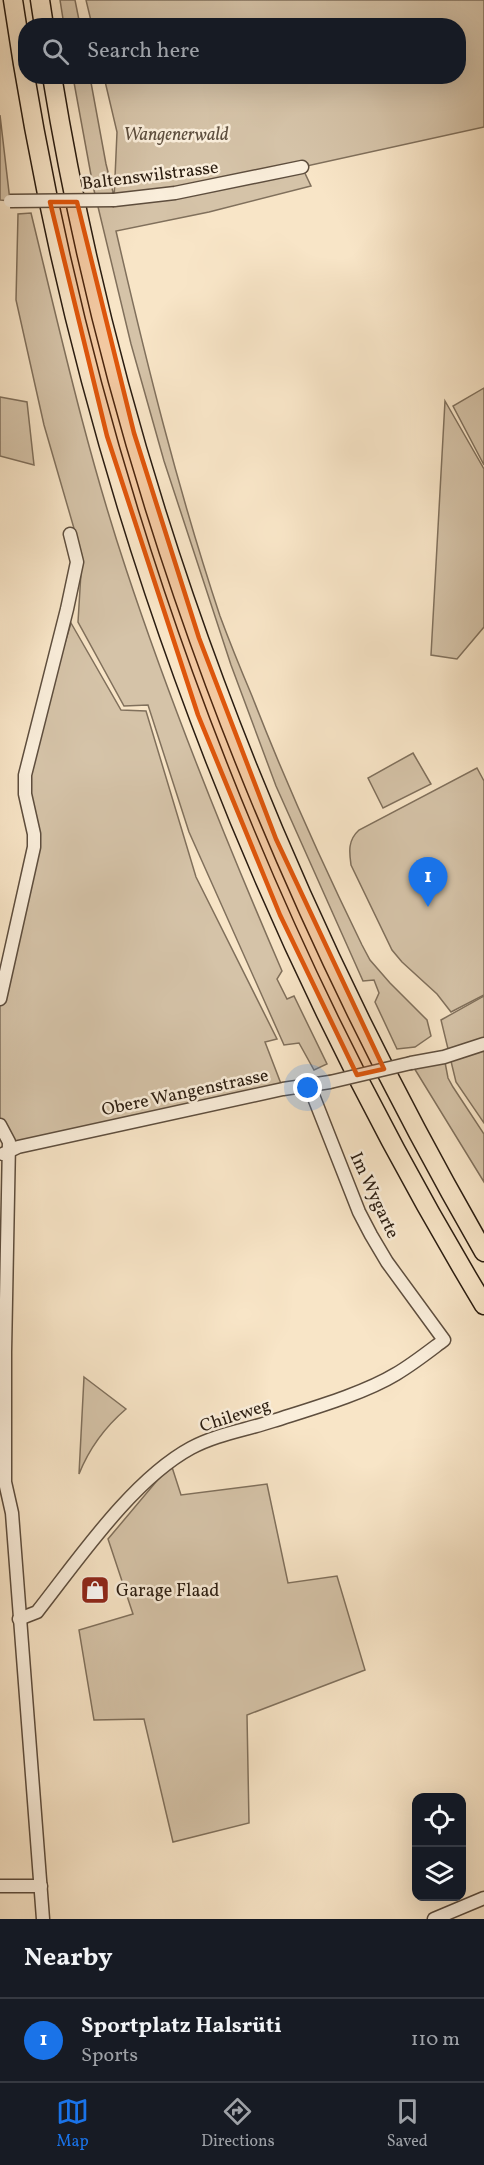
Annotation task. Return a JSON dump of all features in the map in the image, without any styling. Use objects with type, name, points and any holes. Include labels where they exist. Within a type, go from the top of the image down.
[{"type":"highway","points":[[13,0],[18,29]]},
{"type":"highway","points":[[40,0],[43,18]]},
{"type":"highway","points":[[28,84],[41,161],[77,321],[127,503],[177,657],[244,830],[310,980],[387,1133],[484,1305]]},
{"type":"highway","points":[[54,84],[81,225],[115,365],[154,502],[223,705],[276,839],[334,968],[398,1096],[484,1252]]},
{"type":"street","name":"Baltenswilstrasse","points":[[5,201],[114,200],[174,194],[302,167]]},
{"type":"street","points":[[0,999],[34,847],[34,834],[25,794],[25,775],[77,562],[70,534]]},
{"type":"street","name":"Obere Wangenstrasse","points":[[4,1154],[29,1144],[444,1057],[484,1044]]},
{"type":"street","name":"Im Wygarte","points":[[309,1085],[359,1212],[371,1235],[387,1262],[444,1340]]},
{"type":"street","points":[[0,1125],[8,1138],[4,1154],[5,1482],[12,1513],[43,1919]]},
{"type":"street","name":"Chileweg","points":[[19,1619],[36,1612],[108,1523],[150,1478],[176,1457],[210,1440],[292,1415],[380,1382],[395,1375],[444,1340]]},
{"type":"street","points":[[0,1886],[41,1886]]},
{"type":"street","points":[[434,1919],[484,1898]]},
{"type":"highlighted area","points":[[50,202],[77,202],[134,433],[199,638],[276,839],[384,1069],[357,1075],[280,915],[198,715],[107,436]]},
{"type":"green space","points":[[60,0],[75,0],[79,18],[63,18]]},
{"type":"green space","name":"Wangenerwald","points":[[86,0],[484,0],[484,127],[302,167],[311,186],[209,212],[116,231],[163,425],[220,616],[291,791],[362,945],[370,960],[427,1020],[431,1036],[415,1047],[397,1049],[375,1002],[379,993],[374,980],[363,981],[276,786],[231,665],[164,461],[131,344],[93,186],[74,84],[91,84],[113,192],[111,205],[114,200],[117,132],[106,84],[466,84],[466,18],[90,18]]},
{"type":"green space","points":[[0,115],[10,201],[0,200]]},
{"type":"green space","points":[[31,213],[86,436],[126,569],[161,671],[240,872],[282,971],[277,979],[287,999],[294,996],[327,1064],[314,1070],[299,1043],[284,1045],[189,832],[148,705],[124,706],[78,622],[82,556],[44,425],[16,300],[18,214]]},
{"type":"green space","points":[[484,388],[484,465],[453,406]]},
{"type":"green space","points":[[0,397],[27,402],[34,465],[0,456]]},
{"type":"green space","points":[[445,401],[484,469],[484,627],[457,659],[431,655]]},
{"type":"green space","points":[[71,623],[121,710],[146,711],[196,877],[277,1039],[265,1042],[283,1089],[18,1147],[0,1125],[0,999],[34,847],[25,775]]},
{"type":"green space","points":[[413,753],[431,784],[383,808],[368,778]]},
{"type":"green space","points":[[477,768],[484,781],[484,995],[451,1012],[437,994],[392,950],[351,865],[350,846],[359,830]]},
{"type":"green space","points":[[484,996],[484,1123],[456,1082],[441,1020]]},
{"type":"green space","points":[[444,1057],[448,1078],[484,1134],[484,1182],[411,1063]]},
{"type":"green space","points":[[84,1377],[126,1409],[98,1439],[79,1474]]},
{"type":"green space","points":[[171,1464],[181,1495],[267,1484],[288,1583],[337,1576],[365,1670],[247,1715],[249,1823],[173,1842],[144,1719],[94,1720],[79,1630],[133,1614],[108,1539]]},
{"type":"place","name":"Sportplatz Halsrüti","points":[[428,907]]},
{"type":"place","name":"Garage Flaad","points":[[95,1590]]}]
